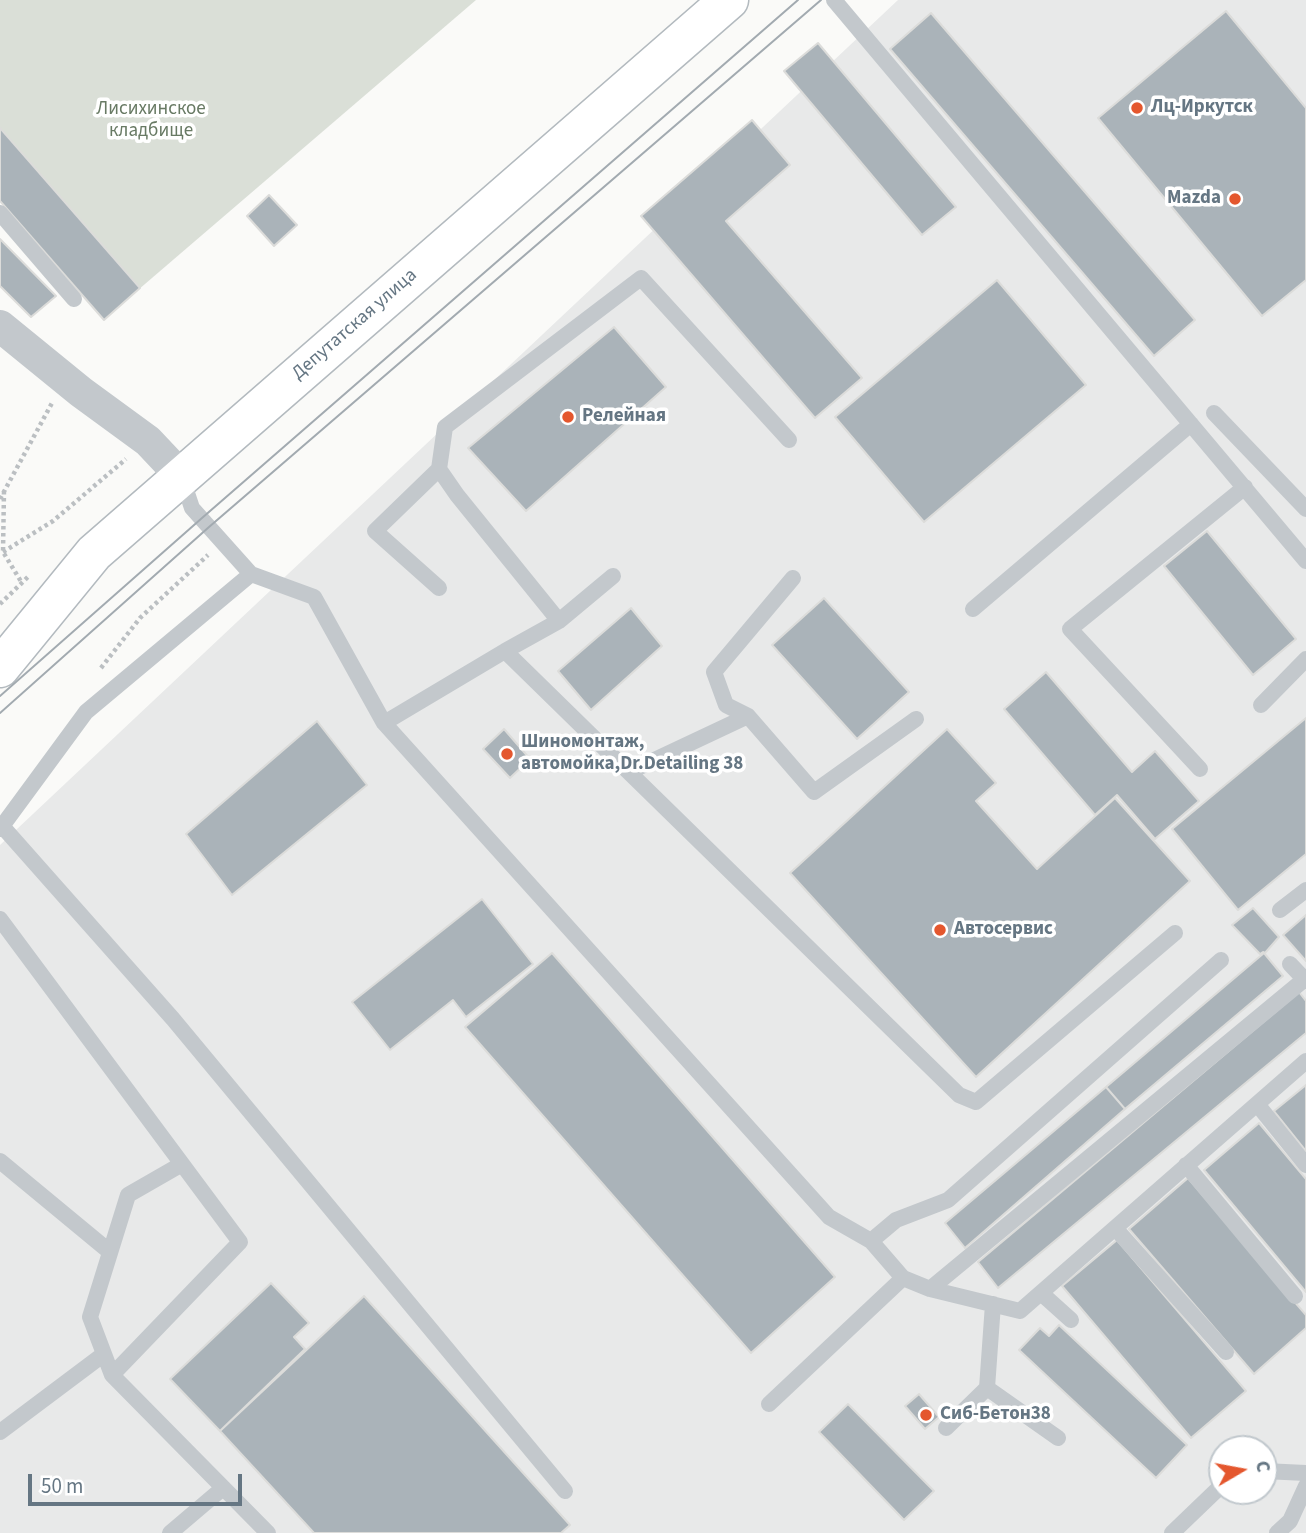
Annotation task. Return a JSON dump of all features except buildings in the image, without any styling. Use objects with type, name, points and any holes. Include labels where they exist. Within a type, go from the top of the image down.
[{"type":"main road","name":"Депутатская улица","points":[[0,668],[94,553],[729,0]]},
{"type":"street","points":[[0,326],[81,392],[148,441],[181,476]]},
{"type":"lane","points":[[834,0],[1306,561]]},
{"type":"lane","points":[[0,213],[75,299]]},
{"type":"lane","points":[[439,588],[375,531],[439,469],[445,427],[641,278],[789,440]]},
{"type":"lane","points":[[1214,413],[1306,509]]},
{"type":"lane","points":[[973,609],[1191,424]]},
{"type":"lane","points":[[439,469],[559,621]]},
{"type":"lane","points":[[181,476],[192,508],[251,574],[314,597],[384,723],[829,1217],[871,1241],[903,1279],[930,1289],[1020,1311],[1306,1061]]},
{"type":"lane","points":[[1200,769],[1070,629],[1245,487]]},
{"type":"lane","points":[[251,574],[86,712],[1,828],[173,1019],[565,1491]]},
{"type":"lane","points":[[384,723],[559,621],[613,576]]},
{"type":"lane","points":[[793,578],[714,672],[726,705],[748,716],[814,792],[916,719]]},
{"type":"lane","points":[[505,651],[959,1095],[976,1102],[1175,933]]},
{"type":"lane","points":[[1261,705],[1306,659]]},
{"type":"lane","points":[[629,772],[748,716]]},
{"type":"lane","points":[[1280,910],[1306,890]]},
{"type":"lane","points":[[0,919],[240,1242],[112,1375]]},
{"type":"lane","points":[[871,1241],[896,1220],[948,1200],[1221,960]]},
{"type":"lane","points":[[930,1289],[1306,980],[1290,964]]},
{"type":"lane","points":[[1257,1104],[1306,1165]]},
{"type":"lane","points":[[0,1161],[110,1252]]},
{"type":"lane","points":[[182,1164],[128,1195],[90,1317],[112,1375],[268,1533]]},
{"type":"lane","points":[[1186,1166],[1296,1296]]},
{"type":"lane","points":[[1115,1228],[1226,1352]]},
{"type":"lane","points":[[769,1404],[903,1279]]},
{"type":"lane","points":[[1041,1293],[1071,1320]]},
{"type":"lane","points":[[946,1428],[987,1388],[993,1304]]},
{"type":"lane","points":[[0,1432],[104,1354]]},
{"type":"lane","points":[[987,1388],[1058,1438]]},
{"type":"lane","points":[[1278,1472],[1306,1473]]},
{"type":"lane","points":[[1276,1533],[1290,1521],[1306,1486]]},
{"type":"lane","points":[[170,1533],[223,1488]]},
{"type":"lane","points":[[1172,1533],[1208,1498]]},
{"type":"path","points":[[0,499],[54,399]]},
{"type":"path","points":[[3,552],[53,521],[148,441]]},
{"type":"path","points":[[0,604],[22,583],[3,552],[5,490]]},
{"type":"shaded area","points":[[898,0],[1306,0],[1306,1533],[0,1533],[0,845]]},
{"type":"green space","name":"Лисихинское кладбище","points":[[0,0],[476,0],[138,290],[0,130]]},
{"type":"tram line","points":[[0,696],[798,0]]},
{"type":"tram line","points":[[0,713],[209,527],[821,0]]},
{"type":"place","name":"Лц-Иркутск","points":[[1137,108]]},
{"type":"place","name":"Mazda","points":[[1235,199]]},
{"type":"place","name":"Релейная","points":[[568,417]]},
{"type":"place","name":"Шиномонтаж, автомойка,Dr.Detailing 38","points":[[507,754]]},
{"type":"place","name":"Автосервис","points":[[940,930]]},
{"type":"place","name":"Сиб-Бетон38","points":[[926,1415]]}]
